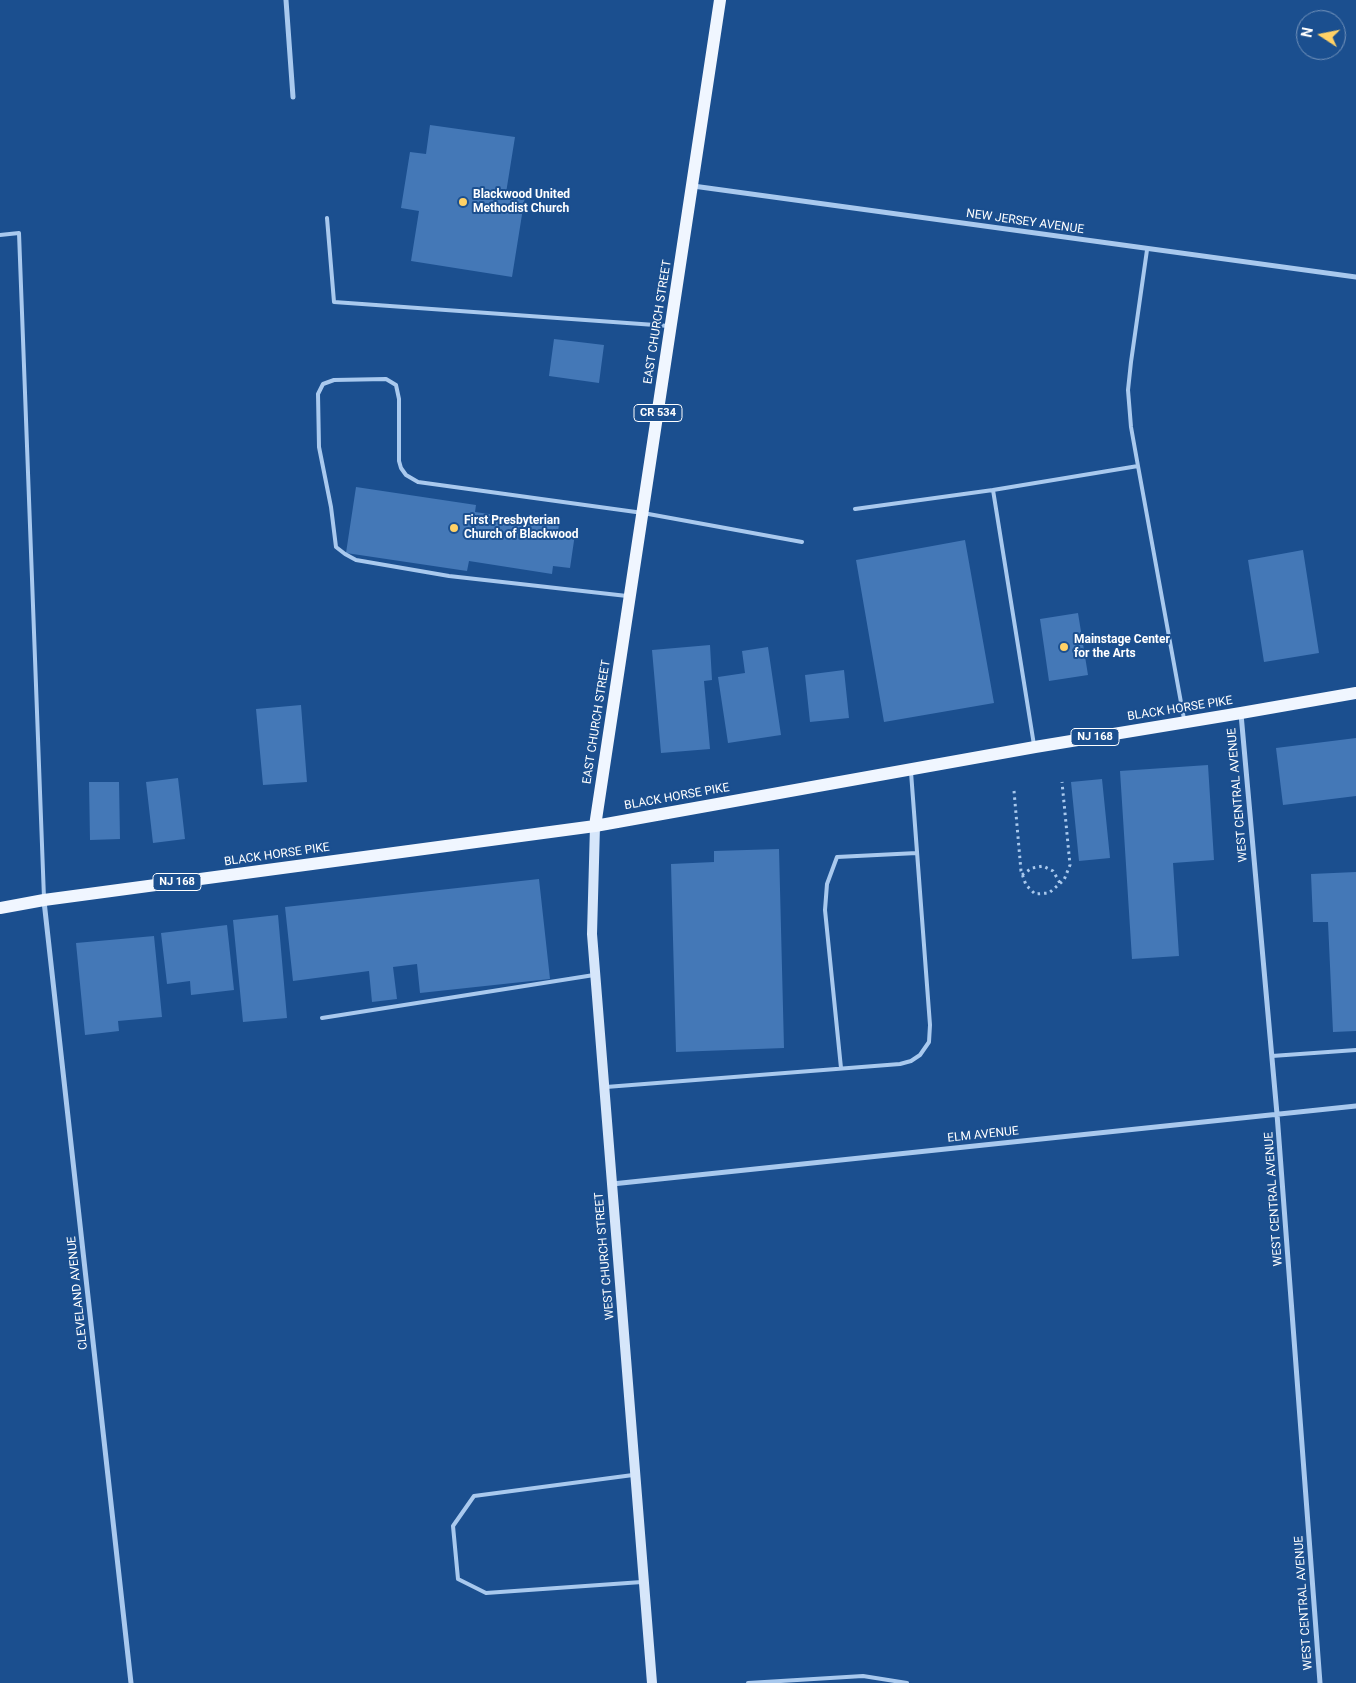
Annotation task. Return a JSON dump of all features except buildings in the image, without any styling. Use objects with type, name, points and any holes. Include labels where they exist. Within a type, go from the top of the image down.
[{"type":"main road","name":"EAST CHURCH STREET","points":[[595,826],[720,0]]},
{"type":"main road","name":"BLACK HORSE PIKE","points":[[0,908],[44,900],[595,826],[1035,747],[1241,714],[1356,693]]},
{"type":"main road","name":"WEST CHURCH STREET","points":[[595,826],[592,934],[652,1683]]},
{"type":"street","points":[[286,0],[293,97]]},
{"type":"street","name":"NEW JERSEY AVENUE","points":[[692,186],[1147,250],[1356,277]]},
{"type":"street","name":"WEST CENTRAL AVENUE","points":[[1241,714],[1277,1114],[1320,1683]]},
{"type":"street","name":"CLEVELAND AVENUE","points":[[44,900],[131,1683]]},
{"type":"street","name":"ELM AVENUE","points":[[612,1184],[1356,1106]]},
{"type":"lane","points":[[328,218],[334,302],[671,326]]},
{"type":"lane","points":[[0,235],[19,233],[44,900]]},
{"type":"lane","points":[[1147,250],[1128,390],[1130,426],[1185,722]]},
{"type":"lane","points":[[630,597],[449,576],[356,560],[345,554],[336,547],[331,507],[319,447],[318,394],[322,384],[334,380],[386,380],[396,385],[400,399],[399,460],[401,468],[406,475],[418,482],[643,513],[802,542]]},
{"type":"lane","points":[[854,509],[993,490],[1138,466]]},
{"type":"lane","points":[[993,490],[1035,747]]},
{"type":"lane","points":[[604,1087],[900,1064],[911,1061],[920,1055],[929,1042],[930,1025],[910,769]]},
{"type":"lane","points":[[841,1068],[825,910],[827,884],[837,857],[917,852]]},
{"type":"lane","points":[[322,1018],[596,974]]},
{"type":"lane","points":[[1272,1056],[1356,1050]]},
{"type":"lane","points":[[635,1475],[474,1496],[453,1526],[458,1579],[486,1593],[644,1582]]},
{"type":"lane","points":[[748,1683],[863,1676],[907,1683]]},
{"type":"path","points":[[1014,791],[1022,875],[1026,885],[1035,894],[1049,893],[1064,880],[1070,864],[1062,782]]},
{"type":"path","points":[[1022,875],[1032,868],[1043,866],[1053,871],[1060,883]]},
{"type":"place","name":"Blackwood United Methodist Church","points":[[463,202]]},
{"type":"place","name":"First Presbyterian Church of Blackwood","points":[[454,528]]},
{"type":"place","name":"Mainstage Center for the Arts","points":[[1064,647]]}]
